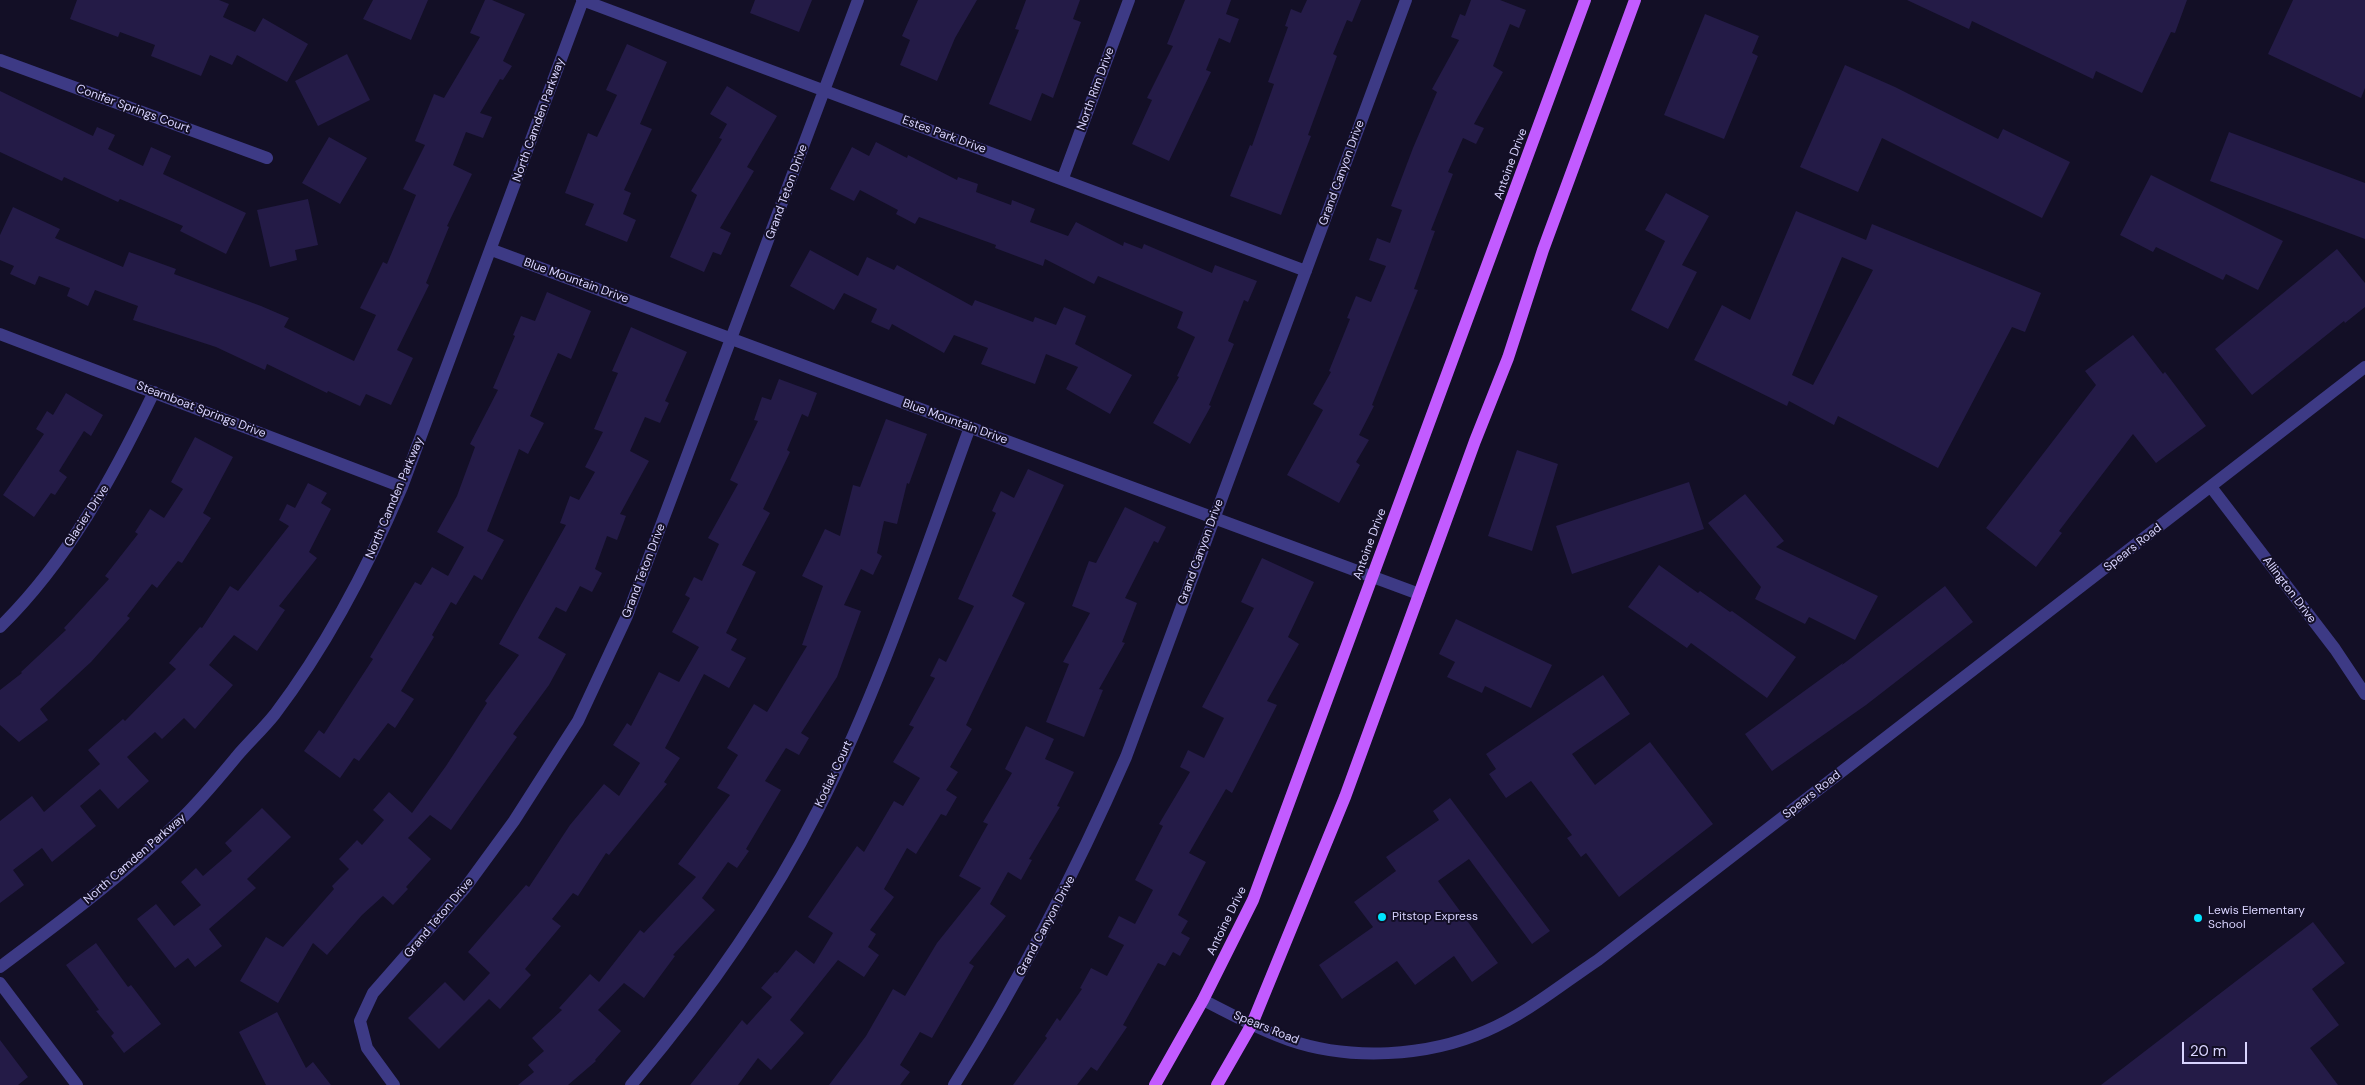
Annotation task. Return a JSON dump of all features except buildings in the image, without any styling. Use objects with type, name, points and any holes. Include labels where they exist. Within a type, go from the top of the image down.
[{"type":"main road","name":"Antoine Drive","points":[[1155,1085],[1203,1000],[1253,900],[1585,0]]},
{"type":"main road","points":[[1217,1085],[1252,1024],[1345,797],[1475,441],[1508,358],[1544,250],[1635,0]]},
{"type":"street","name":"Estes Park Drive","points":[[583,0],[1063,178],[1306,271]]},
{"type":"street","name":"North Camden Parkway","points":[[0,967],[80,906],[173,827],[220,779],[274,714],[323,645],[352,595],[377,546],[402,487],[492,250],[583,0]]},
{"type":"street","name":"Grand Teton Drive","points":[[394,1085],[367,1048],[360,1021],[373,993],[465,888],[514,821],[578,721],[627,616],[858,0]]},
{"type":"street","name":"North Rim Drive","points":[[1063,178],[1129,0]]},
{"type":"street","name":"Grand Canyon Drive","points":[[954,1085],[996,1018],[1044,932],[1088,844],[1126,757],[1406,0]]},
{"type":"street","name":"Conifer Springs Court","points":[[0,60],[266,158]]},
{"type":"street","name":"Blue Mountain Drive","points":[[492,250],[1419,594]]},
{"type":"street","name":"Steamboat Springs Drive","points":[[0,334],[402,487]]},
{"type":"street","name":"Spears Road","points":[[1203,1000],[1290,1040],[1332,1049],[1389,1053],[1426,1049],[1486,1032],[1526,1009],[1598,960],[2365,367]]},
{"type":"street","name":"Glacier Drive","points":[[0,626],[34,589],[95,505],[121,461],[154,392]]},
{"type":"street","name":"Kodiak Court","points":[[631,1085],[665,1045],[717,976],[766,901],[817,812],[890,646],[970,428]]},
{"type":"street","name":"Allington Drive","points":[[2211,487],[2335,649],[2365,694]]},
{"type":"street","points":[[0,983],[76,1085]]},
{"type":"place","name":"Pitstop Express","points":[[1382,917]]},
{"type":"place","name":"Lewis Elementary School","points":[[2198,918]]}]
